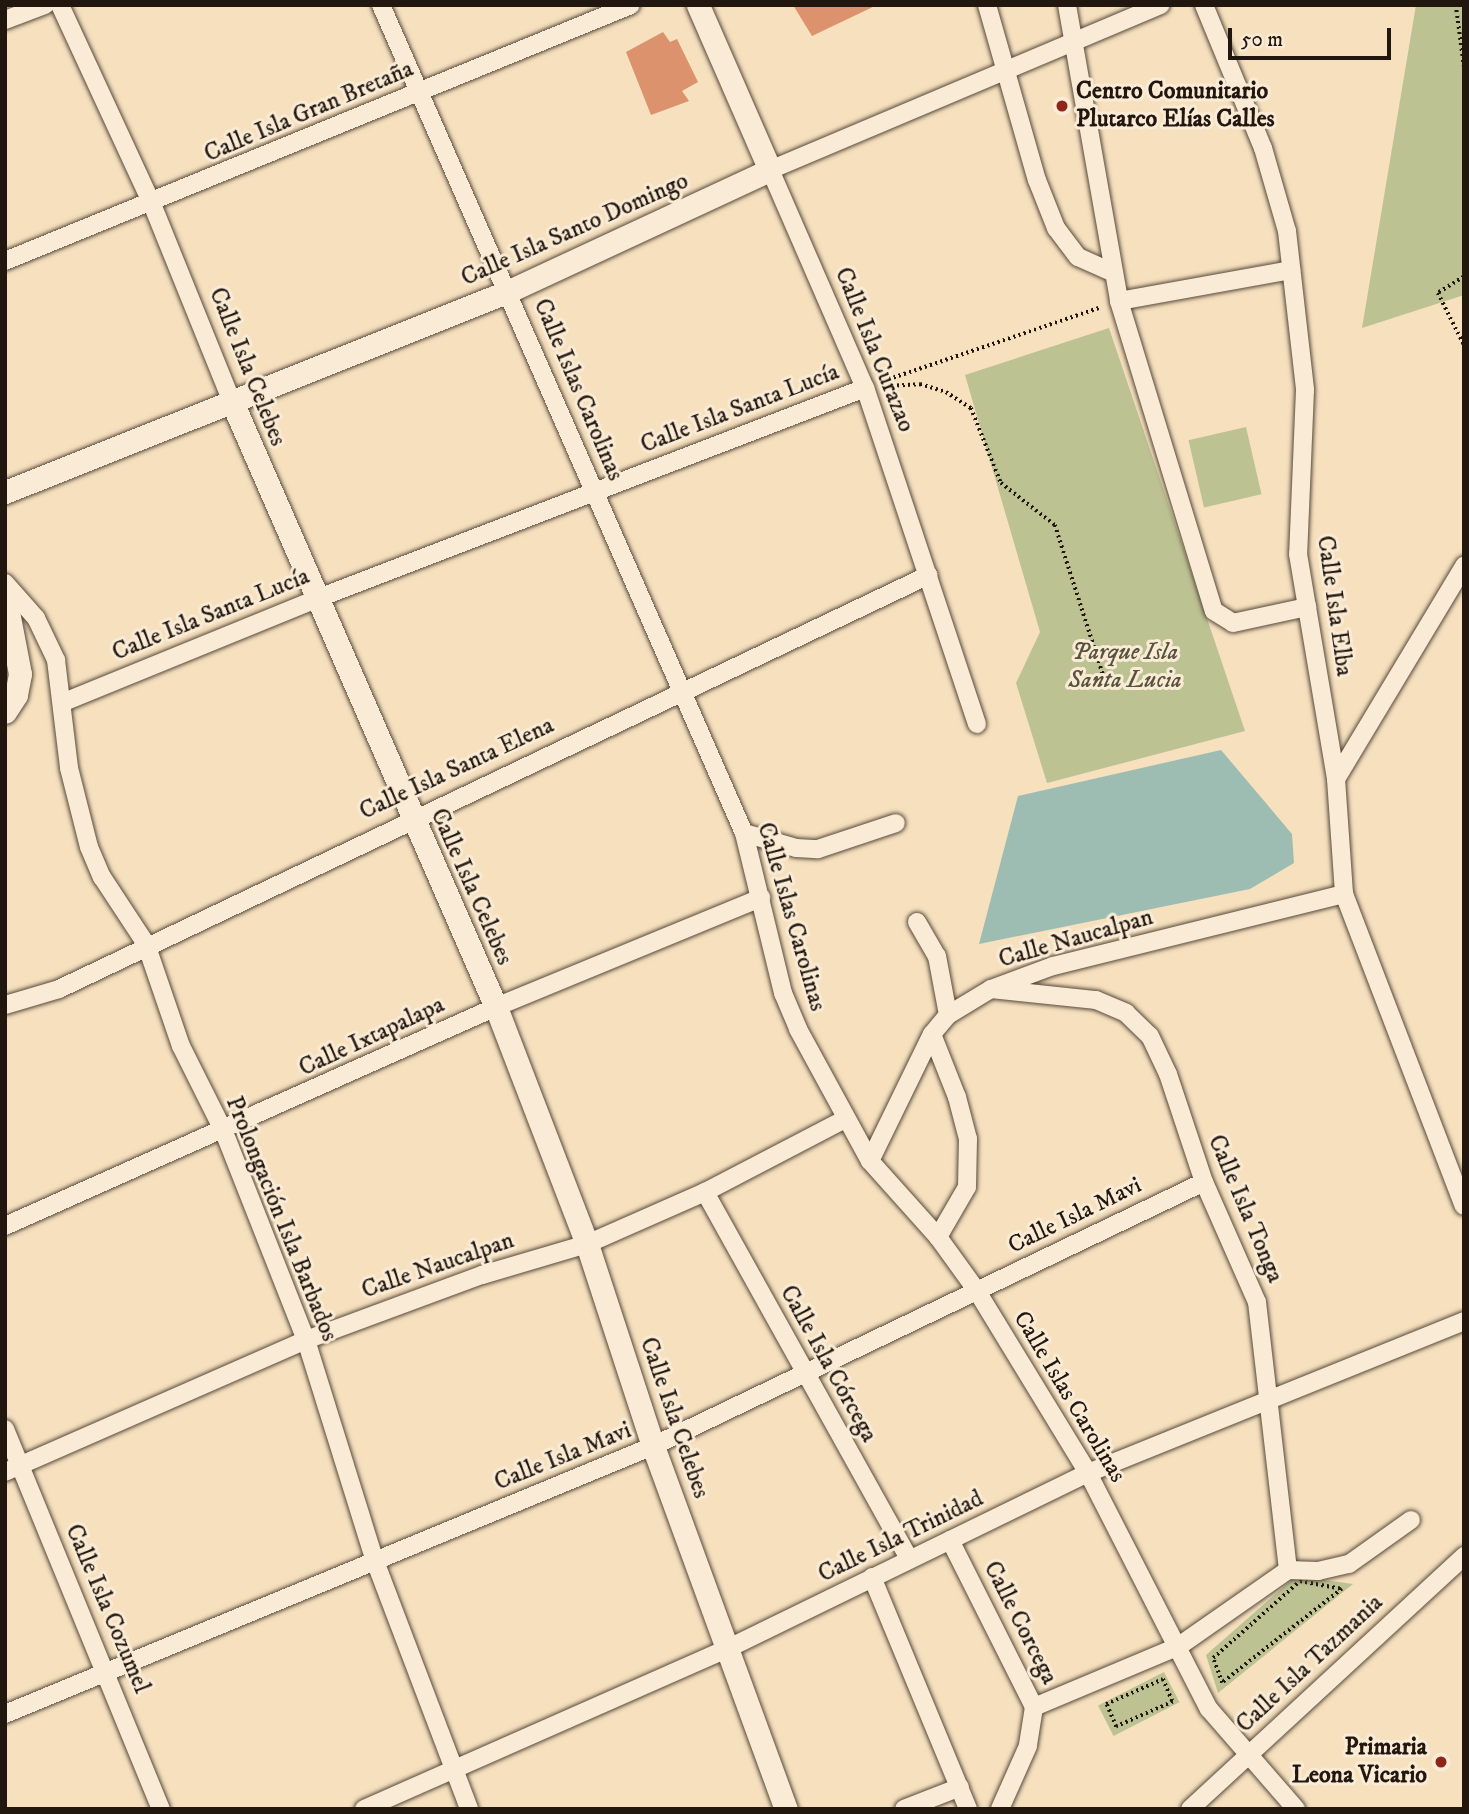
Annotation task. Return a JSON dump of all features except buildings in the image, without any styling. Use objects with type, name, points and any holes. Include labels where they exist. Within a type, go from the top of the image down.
[{"type":"street","points":[[5,20],[45,5]]},
{"type":"street","name":"Calle Isla Celebes","points":[[60,5],[152,204],[316,599],[496,1007],[587,1244],[653,1446],[730,1648],[786,1809]]},
{"type":"street","name":"Calle Islas Carolinas","points":[[381,5],[509,291],[744,833],[783,993],[845,1119],[870,1161],[938,1237],[977,1291],[1088,1473],[1209,1709],[1246,1756],[1296,1809]]},
{"type":"street","name":"Calle Isla Gran Bretaña","points":[[5,261],[152,204],[631,5]]},
{"type":"street","name":"Calle Isla Curazao","points":[[698,5],[865,388],[977,724]]},
{"type":"street","points":[[987,5],[1037,180],[1056,228],[1078,257],[1114,273]]},
{"type":"street","points":[[1067,5],[1119,301],[1214,611],[1233,622],[1307,607]]},
{"type":"street","name":"Calle Isla Santo Domingo","points":[[5,492],[233,404],[509,291],[770,170],[1161,5]]},
{"type":"street","name":"Calle Isla Elba","points":[[1204,5],[1274,180],[1291,270],[1305,390],[1298,543],[1336,779],[1343,894],[1464,1206]]},
{"type":"street","points":[[1119,301],[1291,270]]},
{"type":"street","name":"Calle Isla Santa Lucía","points":[[64,702],[316,599],[865,388]]},
{"type":"street","points":[[1336,779],[1464,566]]},
{"type":"street","name":"Calle Isla Santa Elena","points":[[5,1005],[59,989],[146,944],[680,690],[929,575]]},
{"type":"street","name":"Prolongación Isla Barbados","points":[[5,583],[47,638],[64,702],[69,768],[89,847],[102,877],[146,944],[181,1046],[224,1132],[306,1340],[375,1561],[468,1809]]},
{"type":"street","points":[[5,596],[19,655],[10,703]]},
{"type":"street","points":[[744,833],[796,848],[818,849],[896,823]]},
{"type":"street","name":"Calle Naucalpan","points":[[870,1161],[932,1034],[948,1015],[991,989],[1053,966],[1343,894]]},
{"type":"street","name":"Calle Ixtapalapa","points":[[5,1226],[224,1132],[496,1007],[761,898]]},
{"type":"street","points":[[917,922],[937,956],[948,1015]]},
{"type":"street","name":"Calle Isla Tonga","points":[[991,989],[1096,1000],[1126,1013],[1150,1037],[1168,1074],[1204,1182],[1257,1302],[1288,1570]]},
{"type":"street","points":[[932,1034],[957,1097],[968,1139],[967,1187],[938,1237]]},
{"type":"street","name":"Calle Naucalpan","points":[[13,1469],[306,1340],[482,1275],[587,1244],[705,1192],[845,1119]]},
{"type":"street","name":"Calle Isla Mavi","points":[[5,1714],[653,1446],[1204,1182]]},
{"type":"street","name":"Calle Isla Córcega","points":[[705,1192],[909,1559]]},
{"type":"street","name":"Calle Isla Trinidad","points":[[364,1809],[454,1773],[730,1648],[1088,1473],[1267,1397],[1464,1321]]},
{"type":"street","name":"Calle Isla Cozumel","points":[[5,1429],[13,1469],[107,1671],[161,1809]]},
{"type":"street","points":[[1034,1707],[1179,1646],[1288,1570],[1318,1571],[1349,1564],[1410,1520]]},
{"type":"street","name":"Calle Corcega","points":[[950,1540],[1034,1707],[1028,1746],[1000,1809]]},
{"type":"street","name":"Calle Isla Tazmania","points":[[1191,1809],[1464,1556]]},
{"type":"street","points":[[872,1577],[968,1809]]},
{"type":"street","points":[[904,1809],[960,1787]]},
{"type":"path","points":[[1456,5],[1464,66]]},
{"type":"path","points":[[1464,277],[1438,293],[1464,345]]},
{"type":"path","name":"Calle Isla Santa Lucía","points":[[865,388],[1119,301]]},
{"type":"path","points":[[865,388],[920,384],[946,392],[971,408],[1000,483],[1055,525],[1106,684]]},
{"type":"path","points":[[1300,1581],[1342,1589],[1244,1666],[1222,1683],[1213,1658],[1300,1581]]},
{"type":"path","points":[[1163,1679],[1173,1702],[1115,1727],[1105,1704],[1163,1679]]},
{"type":"green space","points":[[1416,5],[1464,5],[1464,295],[1362,328]]},
{"type":"green space","name":"Parque Isla Santa Lucia","points":[[1109,328],[1245,731],[1047,783],[1016,683],[1040,632],[965,375]]},
{"type":"green space","points":[[1246,427],[1262,494],[1204,508],[1189,440]]},
{"type":"green space","points":[[1296,1576],[1353,1584],[1218,1693],[1206,1655]]},
{"type":"green space","points":[[1164,1672],[1179,1702],[1114,1736],[1098,1706]]},
{"type":"water","points":[[1221,750],[1292,834],[1294,863],[1250,889],[979,944],[1018,796]]},
{"type":"place","name":"Centro Comunitario Plutarco Elías Calles","points":[[1062,106]]},
{"type":"place","name":"Primaria Leona Vicario","points":[[1441,1762]]}]
